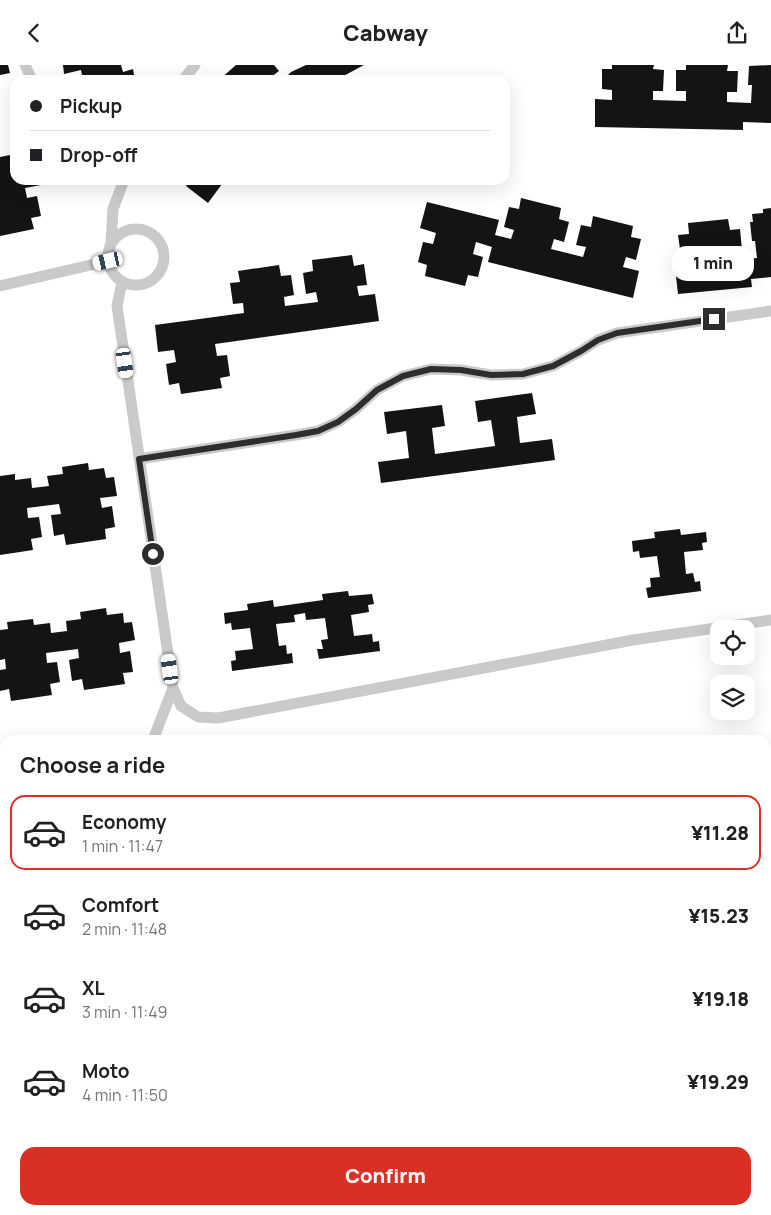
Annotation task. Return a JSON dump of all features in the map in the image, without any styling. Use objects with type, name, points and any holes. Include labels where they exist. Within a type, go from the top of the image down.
[{"type":"lane","points":[[187,75],[195,65]]},
{"type":"lane","points":[[110,243],[123,231],[141,229],[149,232],[156,237],[164,253],[164,262],[161,270],[148,283],[131,285],[115,277],[110,269],[108,252],[113,209],[122,185]]},
{"type":"lane","points":[[0,286],[108,261]]},
{"type":"lane","points":[[122,282],[117,307],[173,688],[181,705],[198,717],[218,718],[633,640],[771,620]]},
{"type":"lane","points":[[139,459],[318,431],[338,422],[377,390],[403,376],[431,369],[461,370],[491,375],[523,374],[553,366],[598,340],[617,333],[771,311]]},
{"type":"lane","points":[[155,735],[173,688]]},
{"type":"building","points":[[0,65],[8,65],[10,73],[0,75]]},
{"type":"building","points":[[63,65],[121,65],[123,72],[133,69],[134,75],[82,75],[81,70],[64,74]]},
{"type":"building","points":[[236,65],[274,65],[279,71],[274,75],[225,75]]},
{"type":"building","points":[[306,65],[364,65],[345,75],[288,75]]},
{"type":"building","points":[[612,65],[654,65],[653,69],[664,70],[663,91],[653,91],[653,100],[686,101],[686,91],[676,91],[676,70],[686,70],[686,65],[728,65],[727,71],[738,71],[737,92],[727,92],[727,102],[751,103],[752,85],[748,85],[749,66],[771,65],[771,123],[743,122],[743,130],[595,127],[595,99],[612,100],[612,90],[602,89],[602,69],[612,69]]},
{"type":"building","points":[[10,155],[10,185],[41,185],[25,188],[27,198],[37,196],[41,216],[31,218],[34,229],[0,236],[0,157]]},
{"type":"building","points":[[187,185],[221,185],[208,203]]},
{"type":"building","points":[[521,198],[561,208],[559,219],[569,222],[564,242],[554,239],[551,249],[583,257],[586,247],[576,245],[581,225],[591,227],[593,216],[633,226],[631,237],[641,239],[636,260],[626,257],[623,267],[639,271],[633,298],[488,262],[492,247],[476,242],[473,254],[483,257],[478,277],[468,275],[465,286],[425,276],[427,265],[418,262],[423,242],[433,244],[436,233],[420,228],[427,202],[499,220],[495,235],[511,239],[514,230],[504,227],[509,207],[519,209]]},
{"type":"building","points":[[771,208],[771,277],[751,279],[752,287],[678,294],[675,267],[692,265],[691,255],[681,256],[678,235],[689,234],[688,223],[728,219],[730,230],[740,229],[742,250],[732,251],[733,261],[757,258],[755,241],[752,241],[750,222],[753,222],[752,214],[763,213],[763,209]]},
{"type":"building","points":[[352,255],[354,266],[364,264],[367,285],[357,286],[359,296],[375,294],[379,321],[215,344],[217,356],[227,355],[230,376],[220,378],[222,388],[181,394],[179,383],[169,385],[166,364],[176,362],[174,350],[158,352],[155,325],[244,313],[243,303],[233,304],[230,283],[240,282],[238,271],[279,265],[281,276],[291,275],[294,295],[284,297],[285,306],[318,302],[316,292],[306,294],[303,273],[313,271],[312,260]]},
{"type":"building","points":[[532,393],[536,414],[517,417],[520,443],[552,439],[555,460],[381,483],[378,462],[409,458],[406,431],[387,434],[384,412],[442,405],[445,426],[432,428],[435,454],[495,446],[491,420],[478,422],[475,401]]},
{"type":"building","points":[[88,463],[89,470],[104,468],[106,478],[114,477],[117,496],[100,498],[102,508],[112,506],[115,527],[105,529],[106,539],[66,545],[64,534],[54,536],[51,515],[61,514],[59,504],[27,508],[28,518],[39,517],[42,537],[31,539],[33,550],[0,555],[0,476],[15,474],[15,480],[31,478],[32,488],[49,486],[47,476],[63,474],[62,467]]},
{"type":"building","points":[[680,529],[681,535],[706,532],[707,542],[702,543],[703,550],[684,552],[686,574],[693,573],[695,582],[700,581],[701,591],[648,598],[646,588],[651,587],[650,578],[660,577],[657,556],[640,558],[639,551],[633,552],[632,541],[655,538],[654,532]]},
{"type":"building","points":[[348,591],[349,596],[372,594],[374,604],[368,605],[369,612],[351,615],[354,636],[372,634],[373,642],[379,641],[380,651],[319,659],[317,649],[323,649],[321,640],[328,639],[325,618],[306,620],[305,613],[294,615],[295,622],[276,624],[279,646],[286,645],[287,654],[292,653],[293,663],[232,671],[231,661],[236,660],[235,651],[253,649],[250,628],[232,630],[231,623],[225,624],[224,613],[248,610],[247,604],[273,600],[274,607],[323,600],[322,594]]},
{"type":"building","points":[[106,608],[107,615],[123,613],[124,623],[132,622],[135,640],[119,643],[120,653],[130,651],[133,672],[123,673],[125,684],[84,690],[82,679],[72,681],[69,660],[79,658],[78,649],[46,653],[47,663],[57,662],[60,682],[50,684],[52,695],[11,701],[9,689],[0,691],[0,670],[6,669],[5,659],[0,660],[0,630],[8,629],[7,622],[33,619],[34,625],[50,623],[51,633],[67,631],[66,621],[81,619],[80,612]]},
{"type":"route","points":[[153,554],[139,459],[318,431],[338,422],[377,390],[403,376],[431,369],[461,370],[491,375],[523,374],[553,366],[598,340],[617,333],[714,319]]}]
